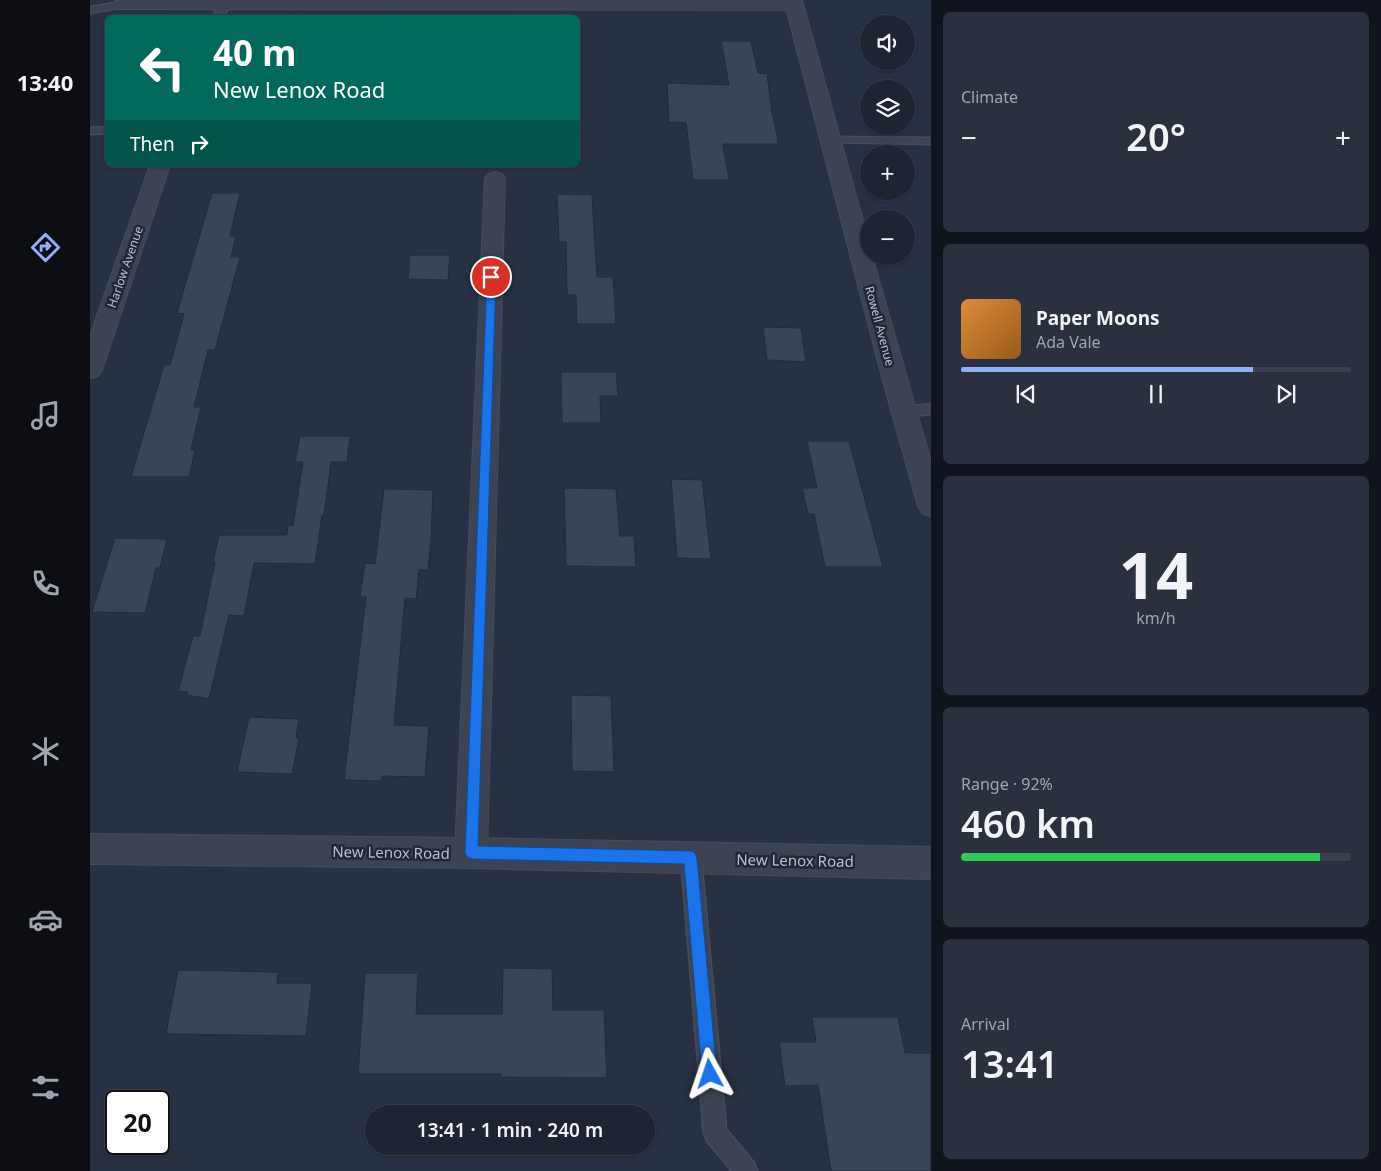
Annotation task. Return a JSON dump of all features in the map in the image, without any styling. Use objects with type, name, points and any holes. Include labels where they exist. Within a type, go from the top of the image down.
[{"type":"street","points":[[121,5],[221,11],[794,3]]},
{"type":"street","name":"Rowell Avenue","points":[[794,3],[931,506]]},
{"type":"street","name":"Harlow Avenue","points":[[90,370],[159,167]]},
{"type":"street","points":[[472,853],[495,178]]},
{"type":"street","name":"New Lenox Road","points":[[90,849],[472,853],[931,864]]},
{"type":"lane","points":[[90,10],[121,5]]},
{"type":"lane","points":[[90,131],[105,130]]},
{"type":"lane","points":[[831,140],[931,141]]},
{"type":"lane","points":[[904,412],[931,409]]},
{"type":"lane","points":[[691,858],[715,1133],[746,1171]]},
{"type":"building","points":[[721,41],[751,41],[758,73],[767,74],[772,113],[779,144],[723,144],[729,180],[693,180],[686,123],[669,122],[667,83],[729,85]]},
{"type":"building","points":[[212,193],[240,193],[230,236],[236,236],[231,257],[240,257],[215,350],[208,350],[194,407],[201,407],[191,450],[195,450],[189,477],[131,477],[164,365],[170,365],[184,314],[177,313]]},
{"type":"building","points":[[557,194],[592,195],[597,277],[613,277],[616,324],[577,324],[576,295],[567,295],[566,242],[559,242]]},
{"type":"building","points":[[410,255],[450,255],[448,280],[408,279]]},
{"type":"building","points":[[763,327],[801,328],[806,362],[767,360]]},
{"type":"building","points":[[561,372],[616,372],[618,396],[600,396],[601,423],[562,423]]},
{"type":"building","points":[[300,436],[350,436],[347,462],[331,462],[315,564],[254,563],[244,616],[229,615],[209,699],[187,695],[188,692],[178,691],[193,636],[200,636],[219,535],[287,535],[288,525],[293,526],[303,462],[295,462]]},
{"type":"building","points":[[807,441],[849,441],[883,567],[825,567],[814,514],[808,514],[802,488],[817,488]]},
{"type":"building","points":[[671,479],[702,480],[711,559],[677,558]]},
{"type":"building","points":[[564,488],[616,489],[620,536],[634,536],[636,567],[566,566]]},
{"type":"building","points":[[384,489],[433,490],[428,570],[419,570],[416,599],[405,598],[394,725],[429,726],[425,777],[382,776],[382,781],[344,780],[366,597],[360,597],[365,563],[375,564]]},
{"type":"building","points":[[115,538],[167,539],[160,568],[156,568],[145,613],[92,612]]},
{"type":"building","points":[[571,695],[611,696],[614,772],[572,771]]},
{"type":"building","points":[[249,717],[299,719],[296,737],[299,738],[292,774],[237,772]]},
{"type":"building","points":[[503,968],[552,969],[553,1010],[604,1010],[607,1078],[501,1077],[501,1074],[358,1074],[365,973],[418,973],[416,1014],[502,1014]]},
{"type":"building","points":[[178,970],[278,972],[277,983],[312,983],[306,1036],[166,1034]]},
{"type":"building","points":[[812,1017],[898,1017],[905,1053],[931,1053],[931,1171],[831,1171],[818,1085],[785,1086],[779,1042],[816,1042]]},
{"type":"route","points":[[491,277],[472,853],[691,858],[710,1074]]}]
